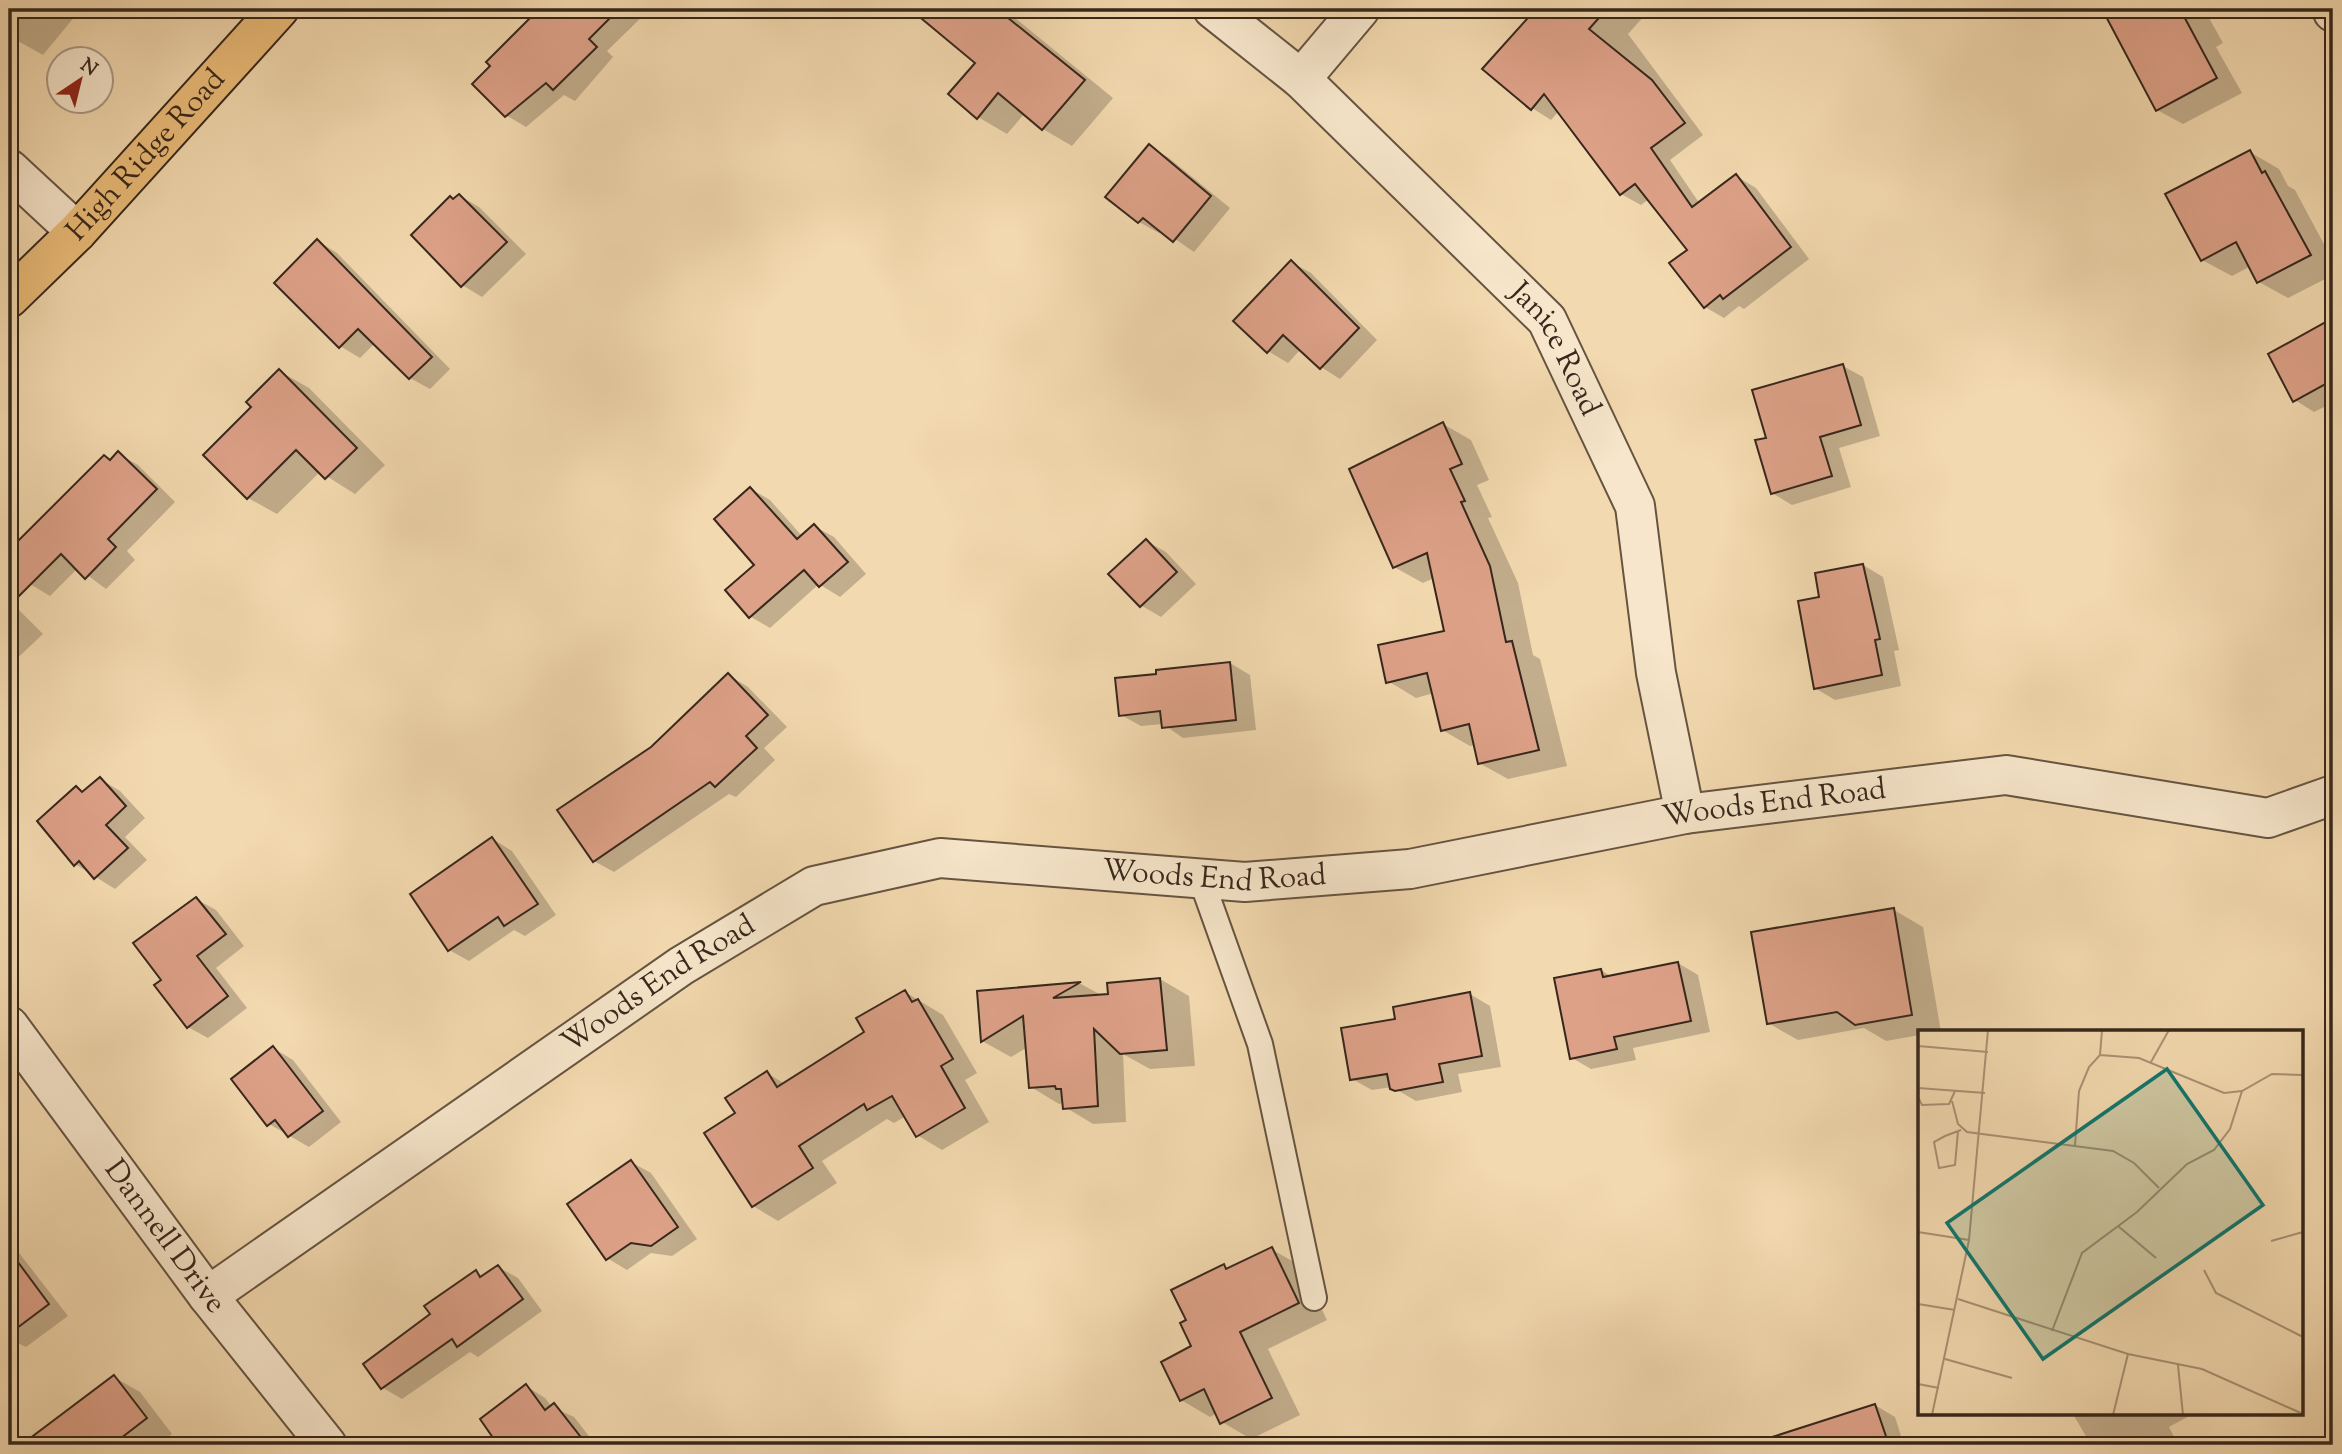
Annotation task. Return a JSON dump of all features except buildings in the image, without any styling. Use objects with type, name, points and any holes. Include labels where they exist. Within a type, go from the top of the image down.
[{"type":"main road","name":"High Ridge Road","points":[[9,298],[76,232],[279,9]]},
{"type":"street","name":"Janice Road","points":[[1213,9],[1301,79],[1547,320],[1635,506],[1656,673],[1685,814]]},
{"type":"street","points":[[1301,79],[1360,9]]},
{"type":"street","points":[[9,169],[76,232]]},
{"type":"street","name":"Woods End Road","points":[[208,1296],[670,974],[814,886],[940,858],[1245,882],[1410,869],[1685,814],[2006,775],[2268,818],[2333,795]]},
{"type":"street","name":"Dannell Drive","points":[[9,1026],[208,1296],[327,1445]]},
{"type":"lane","points":[[1201,878],[1261,1044],[1314,1298]]}]
